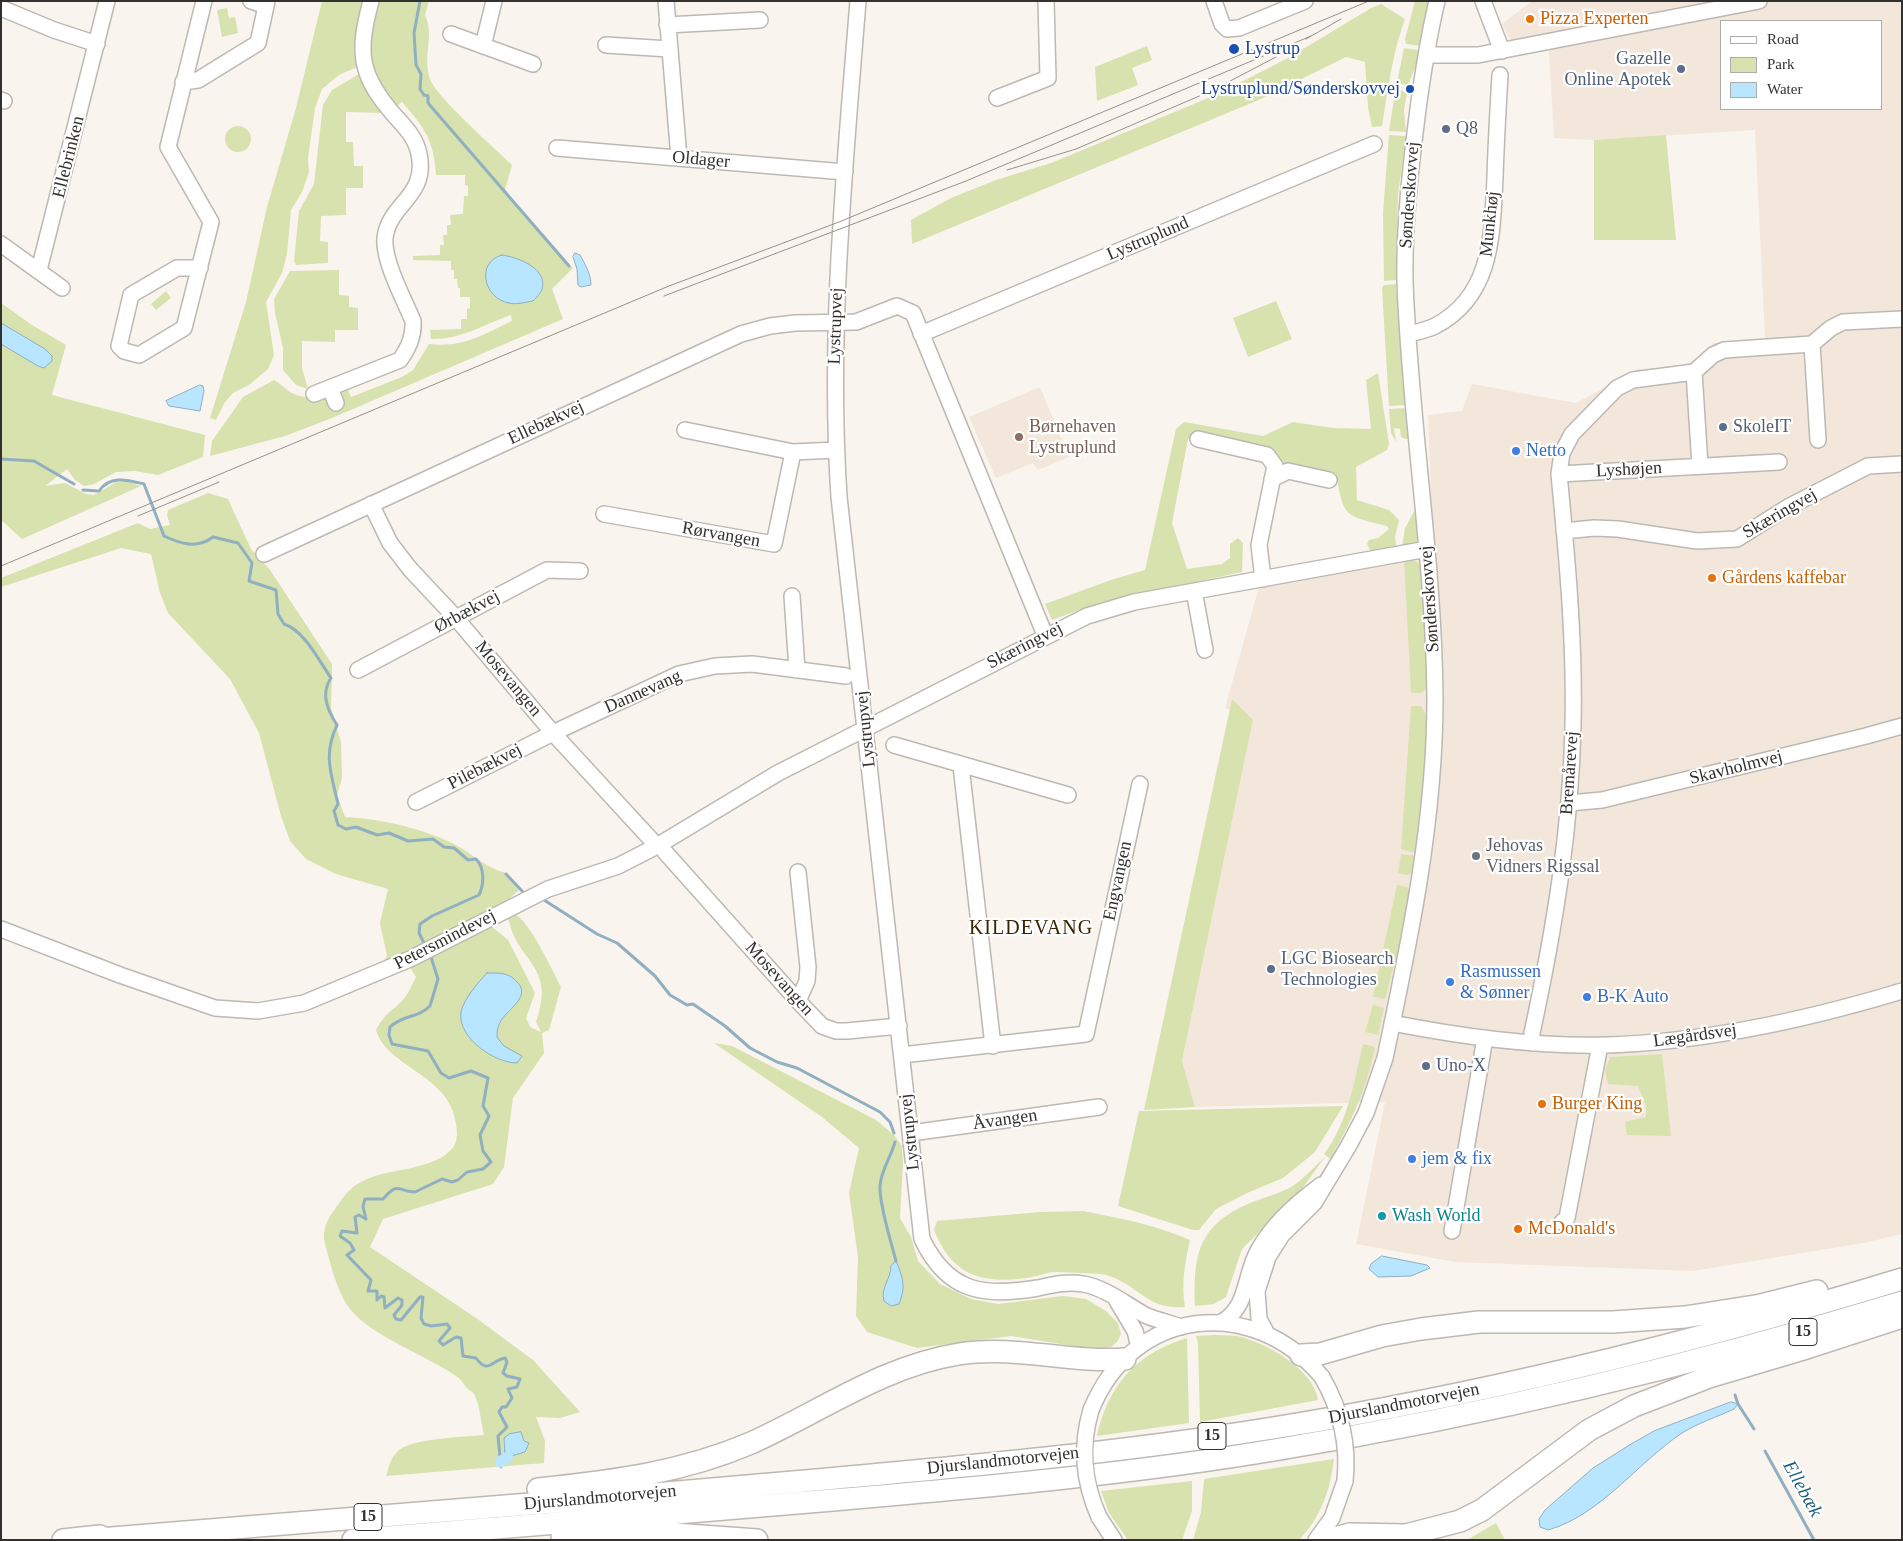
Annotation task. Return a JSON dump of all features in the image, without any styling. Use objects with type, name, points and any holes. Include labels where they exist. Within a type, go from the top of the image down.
[{"type":"highway","points":[[1301,1354],[1320,1354],[1382,1336],[1478,1322],[1613,1322],[1685,1317],[1760,1305],[1902,1268]]},
{"type":"highway","name":"Djurslandmotorvejen","points":[[87,1540],[970,1466],[1272,1428],[1483,1390],[1615,1360],[1767,1320],[1902,1279]]},
{"type":"highway","name":"Djurslandmotorvejen","points":[[353,1540],[973,1488],[1142,1469],[1277,1450],[1490,1410],[1622,1380],[1796,1334],[1902,1302]]},
{"type":"highway","points":[[1327,1540],[1350,1534],[1406,1535],[1460,1521],[1482,1510],[1589,1430],[1634,1406],[1708,1377],[1902,1317]]},
{"type":"highway","points":[[62,1540],[647,1476],[716,1456],[800,1420],[887,1374],[951,1356],[1017,1350],[1084,1360],[1132,1353]]},
{"type":"highway","points":[[475,1540],[660,1533],[757,1540]]},
{"type":"street","name":"Ellebrinken","points":[[39,270],[107,1]]},
{"type":"street","points":[[200,268],[177,268],[130,295],[119,346],[124,352],[139,355],[184,328],[200,268],[211,222],[168,147],[204,1]]},
{"type":"street","points":[[184,82],[198,80],[258,43],[267,4],[250,1]]},
{"type":"street","points":[[314,394],[400,360],[407,350],[413,330],[413,321],[389,261],[385,238],[396,213],[412,195],[418,183],[420,172],[419,155],[416,143],[386,106],[370,82],[364,62],[361,41],[371,1]]},
{"type":"street","points":[[483,46],[494,1]]},
{"type":"street","points":[[666,1],[679,158]]},
{"type":"street","name":"Lystrupvej","points":[[858,1],[840,222],[836,324],[836,450],[839,497],[922,1239],[938,1265],[952,1278],[985,1292],[1007,1293],[1062,1283],[1083,1284],[1113,1296],[1146,1316],[1181,1327]]},
{"type":"street","points":[[997,98],[1048,78],[1046,1]]},
{"type":"street","points":[[1214,1],[1222,24],[1227,29],[1239,28],[1305,1]]},
{"type":"street","name":"Sønderskovvej","points":[[1266,1332],[1259,1320],[1256,1307],[1261,1273],[1268,1257],[1282,1235],[1314,1203],[1366,1113],[1385,1058],[1420,883],[1431,791],[1435,690],[1433,618],[1405,283],[1406,206],[1427,53],[1437,1]]},
{"type":"street","points":[[1483,1],[1502,51]]},
{"type":"street","points":[[1427,53],[1434,55],[1478,55],[1759,1]]},
{"type":"street","points":[[1,8],[54,30],[97,44]]},
{"type":"street","points":[[667,24],[760,20]]},
{"type":"street","points":[[451,34],[533,64]]},
{"type":"street","points":[[606,45],[669,49]]},
{"type":"street","name":"Munkhøj","points":[[1409,334],[1435,327],[1455,312],[1472,293],[1484,272],[1492,240],[1500,75]]},
{"type":"street","name":"Lystruplund","points":[[921,334],[1374,144]]},
{"type":"street","name":"Oldager","points":[[557,148],[845,172]]},
{"type":"street","points":[[1,244],[62,288]]},
{"type":"street","points":[[836,324],[856,322],[897,306],[913,313],[1045,635]]},
{"type":"street","points":[[1564,531],[1559,474],[1562,453],[1572,434],[1617,388],[1633,380],[1694,372],[1712,355],[1724,350],[1812,344],[1843,322],[1902,319]]},
{"type":"street","name":"Ellebækvej","points":[[264,554],[741,334],[770,326],[795,323],[836,324]]},
{"type":"street","points":[[1812,344],[1818,440]]},
{"type":"street","points":[[1694,372],[1700,466]]},
{"type":"street","points":[[330,388],[336,403]]},
{"type":"street","points":[[685,430],[793,452],[836,450]]},
{"type":"street","points":[[1198,440],[1267,455],[1275,466],[1259,545],[1262,579]]},
{"type":"street","name":"Rørvangen","points":[[604,514],[774,544],[793,452]]},
{"type":"street","name":"Lyshøjen","points":[[1559,474],[1780,462]]},
{"type":"street","name":"Skæringvej","points":[[1564,531],[1594,528],[1618,529],[1697,541],[1737,539],[1788,507],[1868,466],[1902,464]]},
{"type":"street","points":[[1272,479],[1288,471],[1329,480]]},
{"type":"street","name":"Mosevangen","points":[[371,504],[390,543],[410,569],[455,617],[553,732],[822,1026],[836,1031],[899,1026]]},
{"type":"street","name":"Bremårevej","points":[[1532,1043],[1532,1033],[1549,956],[1561,876],[1569,803],[1573,702],[1564,531]]},
{"type":"street","name":"Skæringvej","points":[[866,727],[1045,635],[1087,616],[1134,602],[1427,549]]},
{"type":"street","name":"Ørbækvej","points":[[358,670],[547,570],[580,571]]},
{"type":"street","points":[[1194,591],[1205,650]]},
{"type":"street","points":[[792,596],[797,670]]},
{"type":"street","name":"Dannevang","points":[[553,732],[679,674],[715,666],[752,664],[846,676]]},
{"type":"street","name":"Skavholmvej","points":[[1569,803],[1602,800],[1902,726]]},
{"type":"street","name":"Petersmindevej","points":[[1,929],[191,1001],[238,1011],[280,1008],[304,1003],[410,959],[548,889],[618,866],[661,849],[778,773],[866,727]]},
{"type":"street","name":"Pilebækvej","points":[[416,802],[553,732]]},
{"type":"street","points":[[894,745],[961,766],[1068,795]]},
{"type":"street","points":[[961,766],[993,1046]]},
{"type":"street","name":"Engvangen","points":[[902,1055],[1086,1034],[1140,784]]},
{"type":"street","points":[[798,872],[808,967],[807,981],[798,1001]]},
{"type":"street","name":"Lægårdsvej","points":[[1392,1023],[1485,1038],[1532,1043],[1600,1045],[1663,1042],[1754,1028],[1819,1014],[1902,991]]},
{"type":"street","points":[[1452,1230],[1485,1038]]},
{"type":"street","points":[[1562,1222],[1567,1218],[1600,1045]]},
{"type":"street","name":"Åvangen","points":[[911,1133],[1099,1107]]},
{"type":"street","name":"Sønderskovvej","points":[[1222,1322],[1239,1307],[1251,1263],[1272,1230],[1305,1197],[1326,1181]]},
{"type":"street","points":[[1113,1296],[1135,1330],[1132,1353]]},
{"type":"street","points":[[1114,1540],[1099,1517],[1088,1488],[1084,1456],[1091,1410],[1105,1381],[1132,1353],[1159,1335],[1181,1327],[1222,1322],[1266,1332],[1301,1354],[1322,1377],[1341,1419],[1346,1450],[1345,1481],[1332,1518],[1316,1540]]},
{"type":"shaded area","points":[[1532,1],[1902,1],[1902,1234],[1864,1243],[1692,1271],[1456,1262],[1433,1258],[1356,1244],[1385,1102],[1195,1107],[1182,1061],[1253,720],[1225,708],[1261,580],[1433,551],[1428,415],[1462,411],[1472,384],[1576,403],[1638,369],[1674,367],[1695,361],[1713,343],[1765,339],[1755,130],[1594,140],[1554,138],[1548,36],[1512,43],[1502,24]]},
{"type":"shaded area","name":"Børnehaven Lystruplund","points":[[1040,387],[1069,457],[1038,470],[1033,463],[996,478],[969,417]]},
{"type":"green space","points":[[322,1],[364,1],[355,45],[357,67],[339,75],[322,89],[315,108],[308,158],[309,172],[302,192],[291,210],[287,254],[282,273],[266,302],[274,355],[268,369],[249,385],[233,393],[225,402],[216,420],[210,418],[246,302],[267,207],[296,108]]},
{"type":"green space","points":[[376,1],[429,1],[425,15],[429,31],[427,62],[430,79],[454,110],[512,165],[505,190],[573,268],[552,289],[563,319],[332,418],[285,436],[210,456],[212,441],[243,397],[274,380],[290,392],[302,397],[328,399],[341,397],[342,390],[347,387],[351,397],[402,377],[413,370],[429,344],[441,345],[462,342],[512,321],[511,315],[453,337],[431,339],[430,330],[461,329],[461,319],[467,319],[470,297],[460,297],[457,279],[454,279],[454,270],[451,270],[451,261],[413,260],[413,256],[440,255],[440,245],[444,245],[443,235],[447,235],[447,225],[451,225],[450,215],[463,214],[464,196],[468,196],[468,186],[465,185],[465,175],[436,175],[433,152],[422,127],[402,102],[394,108],[384,96],[367,54]]},
{"type":"green space","points":[[1415,1],[1431,1],[1421,46],[1406,44],[1405,39]]},
{"type":"green space","points":[[1381,4],[1405,19],[1388,86],[1382,126],[1372,127],[1368,107],[1365,62],[1346,57],[1261,99],[912,244],[911,220],[951,198],[996,180],[1051,163],[1218,94],[1290,57],[1371,8]]},
{"type":"green space","points":[[227,8],[229,18],[235,17],[238,33],[222,37],[217,10]]},
{"type":"green space","points":[[1147,46],[1152,60],[1132,68],[1138,85],[1097,101],[1095,67]]},
{"type":"green space","points":[[1404,48],[1418,50],[1421,53],[1408,85],[1397,83]]},
{"type":"green space","points":[[359,74],[367,92],[382,113],[346,112],[346,142],[353,142],[354,166],[363,166],[363,188],[346,188],[346,215],[321,216],[320,241],[328,242],[328,263],[296,265],[294,261],[299,211],[314,184],[323,105],[332,90]]},
{"type":"green space","points":[[1396,87],[1407,94],[1404,110],[1406,132],[1389,131]]},
{"type":"green space","points":[[238,126],[247,130],[251,139],[247,148],[238,152],[229,148],[225,139],[229,130]]},
{"type":"green space","points":[[1389,135],[1406,136],[1398,195],[1396,280],[1384,281],[1383,213]]},
{"type":"green space","points":[[1666,135],[1676,240],[1594,240],[1594,140]]},
{"type":"green space","points":[[339,270],[339,295],[349,296],[349,307],[358,308],[358,330],[335,330],[335,342],[302,341],[302,368],[308,389],[296,385],[283,370],[283,348],[275,313],[274,299],[290,271]]},
{"type":"green space","points":[[1396,284],[1407,405],[1389,406],[1382,288],[1384,285]]},
{"type":"green space","points":[[166,291],[171,298],[156,310],[151,304]]},
{"type":"green space","points":[[1276,301],[1292,339],[1248,357],[1233,318]]},
{"type":"green space","points":[[1,303],[32,325],[66,345],[52,395],[205,435],[203,457],[158,475],[135,471],[116,472],[94,484],[84,486],[75,480],[67,469],[45,486],[65,483],[86,494],[94,495],[116,482],[128,482],[141,486],[22,539],[1,520]]},
{"type":"green space","points":[[1378,373],[1389,444],[1387,450],[1356,467],[1357,500],[1389,510],[1399,520],[1395,537],[1396,547],[1370,550],[1367,544],[1369,540],[1378,538],[1389,529],[1387,526],[1362,519],[1348,512],[1341,499],[1336,474],[1284,465],[1272,448],[1197,431],[1188,439],[1172,523],[1187,569],[1222,564],[1230,558],[1230,544],[1238,538],[1243,543],[1242,572],[1098,603],[1052,620],[1045,604],[1145,570],[1176,429],[1184,422],[1263,436],[1293,422],[1333,428],[1371,429],[1366,380]]},
{"type":"green space","points":[[1408,408],[1409,438],[1401,437],[1400,429],[1394,428],[1396,442],[1391,433],[1389,409]]},
{"type":"green space","points":[[208,493],[228,499],[251,549],[270,570],[332,664],[331,708],[341,742],[342,778],[337,795],[345,817],[401,825],[428,833],[454,844],[492,868],[507,873],[519,890],[509,899],[382,964],[387,956],[380,923],[388,889],[336,874],[306,859],[290,841],[281,816],[259,733],[230,679],[168,613],[160,593],[151,554],[121,548],[1,587],[1,578],[138,523],[150,529],[170,525],[167,515],[168,510]]},
{"type":"green space","points":[[1416,508],[1418,540],[1412,546],[1402,547],[1405,528]]},
{"type":"green space","points":[[1404,558],[1412,558],[1421,566],[1428,688],[1421,693],[1411,693]]},
{"type":"green space","points":[[1232,699],[1253,720],[1182,1061],[1195,1107],[1144,1110]]},
{"type":"green space","points":[[1411,706],[1421,706],[1428,718],[1425,787],[1416,853],[1401,849]]},
{"type":"green space","points":[[1401,854],[1418,856],[1414,872],[1407,875],[1398,873]]},
{"type":"green space","points":[[1397,885],[1407,887],[1410,892],[1407,930],[1395,961],[1385,999],[1373,997]]},
{"type":"green space","points":[[513,913],[519,917],[533,935],[561,987],[549,1030],[542,1033],[544,1053],[513,1098],[504,1167],[493,1184],[383,1219],[370,1247],[476,1318],[533,1360],[580,1412],[560,1418],[536,1417],[545,1441],[544,1463],[386,1476],[393,1457],[403,1447],[425,1441],[484,1435],[479,1409],[473,1392],[458,1377],[372,1329],[351,1310],[335,1278],[325,1244],[324,1234],[326,1225],[340,1201],[357,1184],[372,1177],[424,1165],[436,1160],[446,1154],[456,1141],[456,1124],[451,1107],[443,1094],[431,1082],[392,1054],[382,1043],[376,1030],[385,1017],[404,998],[416,977],[408,964],[490,925],[508,940],[535,993],[526,1018],[530,1027],[541,1032],[536,1022],[541,1003],[542,988],[533,965],[512,932],[508,917]]},
{"type":"green space","points":[[1373,1005],[1384,1008],[1378,1035],[1365,1032]]},
{"type":"green space","points":[[714,1043],[732,1046],[876,1120],[894,1135],[902,1146],[900,1218],[911,1237],[918,1261],[940,1284],[971,1299],[998,1304],[1063,1296],[1086,1299],[1106,1311],[1118,1323],[1121,1334],[1117,1342],[1111,1347],[1097,1350],[1011,1336],[917,1348],[867,1332],[856,1316],[858,1257],[849,1193],[859,1148],[822,1117]]},
{"type":"green space","points":[[1363,1044],[1375,1047],[1363,1091],[1352,1118],[1330,1159],[1324,1154],[1345,1115]]},
{"type":"green space","points":[[1662,1054],[1671,1136],[1627,1135],[1625,1122],[1646,1117],[1646,1106],[1638,1086],[1608,1084],[1605,1071],[1610,1057]]},
{"type":"green space","points":[[1343,1106],[1315,1152],[1283,1178],[1247,1193],[1216,1209],[1199,1230],[1193,1230],[1118,1206],[1139,1111]]},
{"type":"green space","points":[[1325,1157],[1299,1193],[1242,1249],[1226,1297],[1214,1304],[1195,1306],[1196,1269],[1199,1254],[1211,1229],[1222,1219],[1237,1210],[1297,1183]]},
{"type":"green space","points":[[1083,1211],[1151,1226],[1190,1240],[1185,1265],[1185,1307],[1160,1305],[1127,1284],[1103,1274],[1056,1272],[1010,1280],[981,1277],[959,1267],[941,1245],[934,1230],[937,1221],[1040,1212]]},
{"type":"green space","points":[[1196,1336],[1237,1336],[1261,1344],[1274,1351],[1298,1368],[1308,1378],[1315,1389],[1318,1400],[1200,1422],[1198,1343]]},
{"type":"green space","points":[[1187,1338],[1189,1423],[1097,1436],[1109,1401],[1127,1374],[1153,1352]]},
{"type":"green space","points":[[1334,1459],[1324,1502],[1314,1522],[1299,1540],[1193,1540],[1201,1512],[1204,1479]]},
{"type":"green space","points":[[1192,1481],[1192,1511],[1182,1540],[1128,1540],[1109,1513],[1101,1491]]},
{"type":"green space","points":[[1496,1523],[1505,1540],[1467,1540]]},
{"type":"water","points":[[575,253],[580,255],[586,266],[591,285],[581,287],[578,285],[577,269],[573,257]]},
{"type":"water","points":[[502,255],[523,261],[540,275],[543,282],[542,289],[533,301],[518,304],[509,303],[500,300],[489,288],[486,280],[488,265]]},
{"type":"water","points":[[1,323],[45,349],[52,356],[52,361],[44,368],[38,366],[1,344]]},
{"type":"water","points":[[200,385],[203,386],[204,391],[200,411],[169,406],[166,401]]},
{"type":"water","points":[[487,973],[499,973],[513,978],[522,991],[518,1001],[502,1019],[497,1034],[497,1037],[504,1046],[522,1056],[517,1063],[498,1059],[479,1047],[471,1040],[461,1022],[461,1012],[465,1001]]},
{"type":"water","points":[[1382,1256],[1427,1265],[1430,1268],[1411,1276],[1378,1277],[1369,1269],[1371,1264]]},
{"type":"water","points":[[896,1261],[902,1277],[903,1287],[899,1304],[891,1306],[884,1301],[883,1292],[891,1266]]},
{"type":"water","points":[[1731,1402],[1738,1404],[1734,1409],[1682,1433],[1665,1445],[1602,1501],[1585,1513],[1567,1523],[1548,1530],[1540,1527],[1539,1519],[1545,1510],[1593,1468],[1654,1431]]},
{"type":"water","points":[[521,1432],[524,1441],[529,1443],[525,1452],[508,1457],[505,1455],[504,1438],[509,1434]]},
{"type":"waterway","points":[[420,1],[414,33],[416,65],[421,74],[420,89],[424,95],[428,96],[428,103],[569,266]]},
{"type":"waterway","points":[[1,459],[34,461],[74,484]]},
{"type":"waterway","points":[[83,490],[99,491],[108,483],[119,480],[144,484],[164,536],[189,544],[201,543],[213,537],[238,543],[252,563],[249,581],[276,590],[278,614],[284,624],[299,633],[331,678],[326,690],[326,702],[337,725],[329,755],[338,804],[334,811],[338,825],[346,829],[356,827],[377,835],[389,833],[408,841],[433,839],[444,847],[454,848],[468,860],[476,859],[481,867],[483,882],[479,895],[432,916],[420,924],[419,933],[425,945]]},
{"type":"waterway","points":[[506,874],[523,892]]},
{"type":"waterway","points":[[544,900],[597,934],[617,943],[655,976],[670,995],[687,1005],[693,1004],[725,1026],[750,1048],[777,1062],[797,1068],[880,1112],[890,1122],[894,1133]]},
{"type":"waterway","points":[[431,957],[438,979],[430,1006],[420,1013],[395,1023],[390,1027],[389,1035],[392,1044],[428,1051],[441,1073],[449,1078],[471,1071],[488,1078],[483,1106],[489,1116],[480,1135],[483,1151],[491,1162],[483,1169],[467,1172],[458,1180],[452,1182],[442,1179],[415,1192],[396,1188],[383,1199],[365,1199],[363,1207],[366,1219],[359,1215],[355,1217],[357,1233],[342,1231],[340,1236],[350,1243],[354,1250],[347,1255],[371,1280],[368,1291],[377,1291],[377,1300],[381,1296],[384,1297],[385,1308],[398,1298],[402,1300],[402,1305],[394,1315],[396,1319],[401,1320],[420,1297],[423,1297],[421,1318],[424,1324],[431,1326],[447,1324],[450,1328],[439,1341],[443,1345],[456,1337],[461,1338],[463,1356],[476,1358],[480,1363],[487,1366],[505,1358],[507,1362],[503,1373],[520,1379],[517,1387],[508,1389],[512,1398],[506,1407],[502,1407],[499,1412],[507,1427],[498,1436],[501,1467]]},
{"type":"waterway","points":[[895,1142],[882,1174],[880,1194],[896,1261]]},
{"type":"waterway","points":[[1735,1395],[1738,1404],[1754,1429]]},
{"type":"waterway","name":"Ellebæk","points":[[1765,1451],[1814,1540]]},
{"type":"waterway","points":[[500,1462],[508,1457]]},
{"type":"tram line","points":[[1,566],[669,286],[839,222],[1369,1]]},
{"type":"tram line","points":[[1306,39],[1341,19]]},
{"type":"tram line","points":[[664,296],[966,181],[1311,36]]},
{"type":"tram line","points":[[1007,170],[1076,149],[1211,91],[1276,57]]},
{"type":"tram line","points":[[138,516],[219,482]]},
{"type":"place","name":"Pizza Experten","points":[[1530,19]]},
{"type":"place","name":"Lystrup","points":[[1234,49]]},
{"type":"place","name":"Gazelle Online Apotek","points":[[1681,69]]},
{"type":"place","name":"Lystruplund/Sønderskovvej","points":[[1410,89]]},
{"type":"place","name":"Q8","points":[[1446,129]]},
{"type":"place","name":"SkoleIT","points":[[1723,427]]},
{"type":"place","name":"Børnehaven Lystruplund","points":[[1019,437]]},
{"type":"place","name":"Netto","points":[[1516,451]]},
{"type":"place","name":"Gårdens kaffebar","points":[[1712,578]]},
{"type":"place","name":"Jehovas Vidners Rigssal","points":[[1476,856]]},
{"type":"place","name":"LGC Biosearch Technologies","points":[[1271,969]]},
{"type":"place","name":"Rasmussen & Sønner","points":[[1450,982]]},
{"type":"place","name":"B-K Auto","points":[[1587,997]]},
{"type":"place","name":"Uno-X","points":[[1426,1066]]},
{"type":"place","name":"Burger King","points":[[1542,1104]]},
{"type":"place","name":"jem & fix","points":[[1412,1159]]},
{"type":"place","name":"Wash World","points":[[1382,1216]]},
{"type":"place","name":"McDonald's","points":[[1518,1229]]},
{"type":"district","name":"KILDEVANG","points":[[1031,929]]}]
